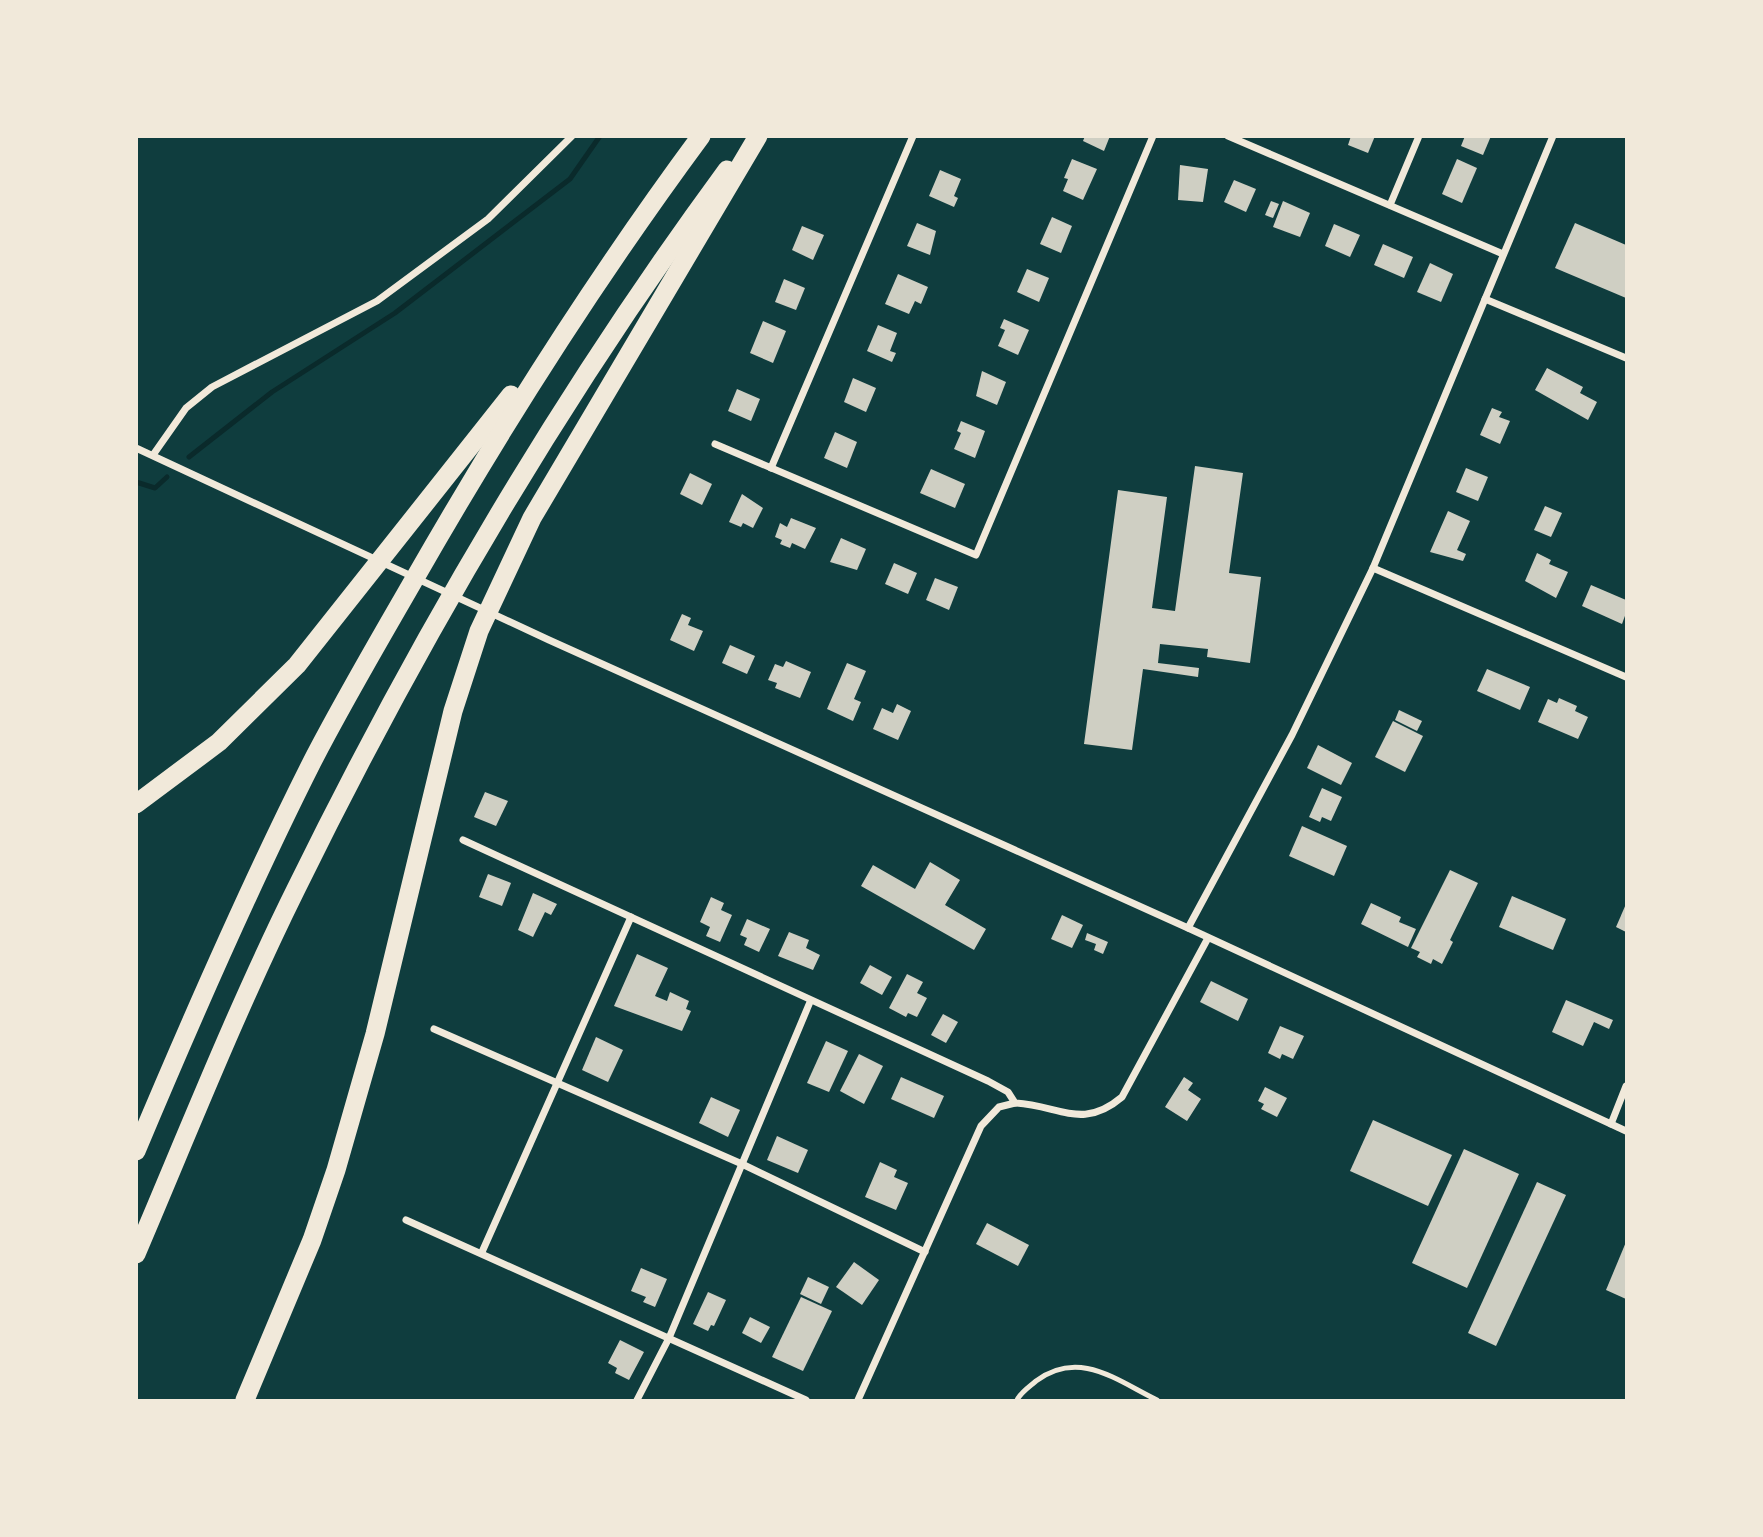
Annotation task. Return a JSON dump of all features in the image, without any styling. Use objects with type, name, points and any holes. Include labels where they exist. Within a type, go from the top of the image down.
[{"type":"highway","points":[[136,1151],[232,929],[313,761],[478,468],[577,312],[701,136]]},
{"type":"highway","points":[[136,1254],[295,891],[427,637],[504,504],[591,366],[752,136]]},
{"type":"highway","points":[[245,1401],[312,1240],[340,1157],[378,1023],[453,711],[479,631],[532,518],[758,136]]},
{"type":"highway","points":[[136,804],[219,742],[297,665],[577,312]]},
{"type":"highway","points":[[253,1381],[255,1401]]},
{"type":"street","points":[[153,455],[187,408],[212,387],[377,301],[488,219],[572,136]]},
{"type":"street","points":[[771,468],[913,136]]},
{"type":"street","points":[[715,444],[976,555],[1153,136]]},
{"type":"street","points":[[1228,136],[1503,254]]},
{"type":"street","points":[[1390,205],[1419,136]]},
{"type":"street","points":[[1188,928],[1292,735],[1373,568],[1553,136]]},
{"type":"street","points":[[1485,299],[1626,358]]},
{"type":"street","points":[[136,449],[549,640],[1188,928],[1626,1131]]},
{"type":"street","points":[[1373,568],[1626,677]]},
{"type":"street","points":[[463,840],[810,1002],[988,1081],[1007,1092],[1015,1103]]},
{"type":"street","points":[[482,1252],[631,917]]},
{"type":"street","points":[[858,1401],[981,1126],[999,1107],[1015,1103],[1034,1104],[1071,1116],[1083,1116],[1110,1107],[1125,1092],[1208,938]]},
{"type":"street","points":[[636,1401],[669,1338],[810,1002]]},
{"type":"street","points":[[434,1028],[743,1164],[925,1252]]},
{"type":"street","points":[[1611,1124],[1626,1086]]},
{"type":"street","points":[[406,1220],[482,1252],[806,1401]]},
{"type":"lane","points":[[1017,1401],[1020,1394],[1053,1369],[1088,1366],[1157,1401]]},
{"type":"building","points":[[1085,136],[1110,136],[1104,151],[1083,141]]},
{"type":"building","points":[[1351,136],[1375,136],[1368,153],[1348,145]]},
{"type":"building","points":[[1465,136],[1491,136],[1483,155],[1461,146]]},
{"type":"building","points":[[1072,159],[1097,169],[1083,200],[1063,191],[1068,179],[1064,178]]},
{"type":"building","points":[[1457,159],[1477,168],[1462,203],[1442,194]]},
{"type":"building","points":[[1180,165],[1208,169],[1203,202],[1178,200]]},
{"type":"building","points":[[940,170],[961,179],[954,196],[958,198],[954,207],[929,196]]},
{"type":"building","points":[[1234,180],[1256,189],[1246,212],[1224,202]]},
{"type":"building","points":[[1271,201],[1279,204],[1273,218],[1265,215]]},
{"type":"building","points":[[1283,201],[1310,213],[1300,237],[1273,227]]},
{"type":"building","points":[[1052,217],[1072,226],[1061,253],[1040,244]]},
{"type":"building","points":[[917,223],[936,231],[930,255],[907,246]]},
{"type":"building","points":[[1575,223],[1626,245],[1626,298],[1555,268]]},
{"type":"building","points":[[1334,224],[1360,235],[1350,257],[1325,246]]},
{"type":"building","points":[[802,226],[824,235],[813,260],[792,250]]},
{"type":"building","points":[[1383,244],[1413,257],[1404,278],[1374,265]]},
{"type":"building","points":[[1430,263],[1453,274],[1441,302],[1417,292]]},
{"type":"building","points":[[1027,269],[1049,278],[1039,302],[1017,292]]},
{"type":"building","points":[[898,274],[928,287],[921,304],[915,301],[909,314],[885,304]]},
{"type":"building","points":[[784,279],[805,288],[796,310],[775,302]]},
{"type":"building","points":[[1004,319],[1029,330],[1018,355],[998,346],[1005,330],[1000,328]]},
{"type":"building","points":[[763,321],[786,331],[773,363],[750,353]]},
{"type":"building","points":[[878,325],[897,333],[890,351],[896,353],[892,362],[867,351]]},
{"type":"building","points":[[1547,368],[1583,387],[1580,393],[1597,402],[1588,420],[1535,390]]},
{"type":"building","points":[[982,371],[1006,382],[997,405],[976,396]]},
{"type":"building","points":[[853,378],[876,388],[866,412],[844,402]]},
{"type":"building","points":[[737,389],[760,399],[751,421],[728,411]]},
{"type":"building","points":[[1492,408],[1502,412],[1499,417],[1510,421],[1500,444],[1480,435]]},
{"type":"building","points":[[961,421],[985,431],[975,458],[954,449],[961,433],[957,431]]},
{"type":"building","points":[[835,432],[857,442],[847,468],[824,458]]},
{"type":"building","points":[[1195,466],[1243,473],[1229,573],[1261,577],[1250,663],[1207,657],[1208,649],[1160,644],[1158,663],[1199,668],[1198,677],[1143,669],[1132,750],[1084,744],[1118,490],[1167,497],[1152,608],[1175,611]]},
{"type":"building","points":[[1466,468],[1488,477],[1478,501],[1456,492]]},
{"type":"building","points":[[931,469],[965,484],[955,508],[920,493]]},
{"type":"building","points":[[690,473],[712,484],[702,505],[680,494]]},
{"type":"building","points":[[742,494],[763,508],[753,528],[743,523],[741,527],[729,522]]},
{"type":"building","points":[[1545,506],[1562,513],[1551,537],[1534,530]]},
{"type":"building","points":[[1448,511],[1470,521],[1457,550],[1466,554],[1463,561],[1430,552]]},
{"type":"building","points":[[791,518],[816,528],[805,549],[792,543],[790,548],[780,544],[782,540],[775,537],[780,523],[787,527]]},
{"type":"building","points":[[841,538],[866,549],[857,570],[830,562]]},
{"type":"building","points":[[1537,553],[1551,560],[1549,564],[1568,572],[1556,598],[1525,581]]},
{"type":"building","points":[[894,563],[917,573],[908,594],[885,584]]},
{"type":"building","points":[[935,578],[958,587],[949,610],[926,600]]},
{"type":"building","points":[[1591,585],[1626,600],[1626,613],[1622,624],[1582,606]]},
{"type":"building","points":[[682,614],[691,618],[688,625],[703,631],[694,651],[670,640]]},
{"type":"building","points":[[730,645],[755,656],[747,674],[722,663]]},
{"type":"building","points":[[786,661],[811,672],[800,698],[775,688],[777,683],[768,680],[775,664],[783,667]]},
{"type":"building","points":[[847,663],[866,671],[854,699],[861,702],[853,721],[827,709]]},
{"type":"building","points":[[1487,669],[1530,687],[1520,710],[1477,691]]},
{"type":"building","points":[[1559,698],[1577,706],[1575,711],[1588,717],[1578,739],[1538,722],[1548,699],[1557,703]]},
{"type":"building","points":[[897,704],[911,711],[898,740],[873,729],[882,708],[893,713]]},
{"type":"building","points":[[1399,710],[1422,721],[1417,731],[1395,720]]},
{"type":"building","points":[[1393,721],[1423,736],[1405,772],[1375,757]]},
{"type":"building","points":[[1318,745],[1352,763],[1341,785],[1307,768]]},
{"type":"building","points":[[1322,788],[1342,797],[1331,821],[1322,817],[1320,822],[1309,817]]},
{"type":"building","points":[[485,792],[508,801],[496,826],[474,817]]},
{"type":"building","points":[[1302,826],[1347,846],[1334,876],[1289,856]]},
{"type":"building","points":[[930,862],[960,880],[945,905],[986,929],[974,950],[861,886],[873,865],[915,889]]},
{"type":"building","points":[[1450,870],[1478,883],[1450,940],[1453,942],[1442,964],[1433,959],[1431,964],[1417,957],[1420,952],[1411,948]]},
{"type":"building","points":[[488,874],[511,883],[502,906],[479,897]]},
{"type":"building","points":[[533,893],[557,904],[551,915],[545,912],[533,937],[518,930]]},
{"type":"building","points":[[1512,896],[1566,919],[1553,950],[1499,927]]},
{"type":"building","points":[[711,897],[724,903],[721,910],[732,915],[720,942],[706,936],[710,927],[700,922]]},
{"type":"building","points":[[1371,903],[1401,917],[1399,922],[1416,929],[1408,947],[1361,924]]},
{"type":"building","points":[[1626,904],[1626,932],[1616,927]]},
{"type":"building","points":[[1062,915],[1083,925],[1072,948],[1051,939]]},
{"type":"building","points":[[747,919],[770,929],[759,952],[744,945],[747,938],[740,935]]},
{"type":"building","points":[[789,932],[809,940],[806,948],[820,955],[813,970],[778,956]]},
{"type":"building","points":[[1087,933],[1108,942],[1103,954],[1094,950],[1096,944],[1085,940]]},
{"type":"building","points":[[637,954],[668,968],[655,996],[667,1001],[670,992],[689,1001],[686,1009],[691,1011],[682,1031],[614,1006]]},
{"type":"building","points":[[870,965],[892,977],[882,995],[860,983]]},
{"type":"building","points":[[907,974],[923,982],[917,993],[927,998],[917,1017],[908,1013],[906,1017],[889,1008]]},
{"type":"building","points":[[1211,981],[1248,999],[1238,1021],[1200,1002]]},
{"type":"building","points":[[1566,1000],[1613,1020],[1609,1029],[1594,1022],[1583,1046],[1552,1032]]},
{"type":"building","points":[[943,1014],[958,1022],[946,1043],[931,1035]]},
{"type":"building","points":[[1280,1026],[1304,1036],[1293,1059],[1282,1054],[1280,1059],[1268,1053]]},
{"type":"building","points":[[596,1037],[623,1050],[608,1082],[582,1070]]},
{"type":"building","points":[[826,1041],[848,1051],[829,1092],[807,1083]]},
{"type":"building","points":[[859,1054],[883,1066],[864,1104],[840,1091]]},
{"type":"building","points":[[901,1077],[944,1096],[934,1118],[891,1099]]},
{"type":"building","points":[[1184,1077],[1193,1083],[1188,1090],[1201,1099],[1187,1121],[1165,1107]]},
{"type":"building","points":[[1265,1087],[1287,1098],[1277,1117],[1261,1109],[1264,1104],[1258,1101]]},
{"type":"building","points":[[711,1097],[740,1110],[728,1137],[699,1123]]},
{"type":"building","points":[[1373,1120],[1452,1155],[1428,1206],[1350,1171]]},
{"type":"building","points":[[777,1136],[808,1150],[798,1173],[767,1160]]},
{"type":"building","points":[[1464,1149],[1519,1174],[1467,1288],[1412,1263]]},
{"type":"building","points":[[880,1162],[897,1170],[894,1177],[908,1183],[896,1210],[865,1197]]},
{"type":"building","points":[[1537,1182],[1566,1195],[1496,1346],[1468,1333]]},
{"type":"building","points":[[987,1223],[1029,1245],[1018,1266],[976,1244]]},
{"type":"building","points":[[1626,1242],[1626,1299],[1606,1290]]},
{"type":"building","points":[[854,1262],[879,1280],[862,1305],[836,1287]]},
{"type":"building","points":[[641,1268],[667,1279],[655,1307],[643,1302],[646,1297],[631,1291]]},
{"type":"building","points":[[808,1277],[829,1287],[821,1304],[800,1294]]},
{"type":"building","points":[[708,1292],[726,1300],[714,1326],[711,1325],[708,1331],[693,1324]]},
{"type":"building","points":[[801,1297],[832,1311],[803,1371],[772,1357]]},
{"type":"building","points":[[750,1317],[770,1327],[761,1343],[742,1333]]},
{"type":"building","points":[[620,1340],[644,1352],[629,1380],[615,1373],[617,1368],[608,1363]]},
{"type":"waterway","points":[[189,457],[272,392],[395,313],[570,179],[600,136]]},
{"type":"waterway","points":[[136,482],[155,488],[167,477]]}]
